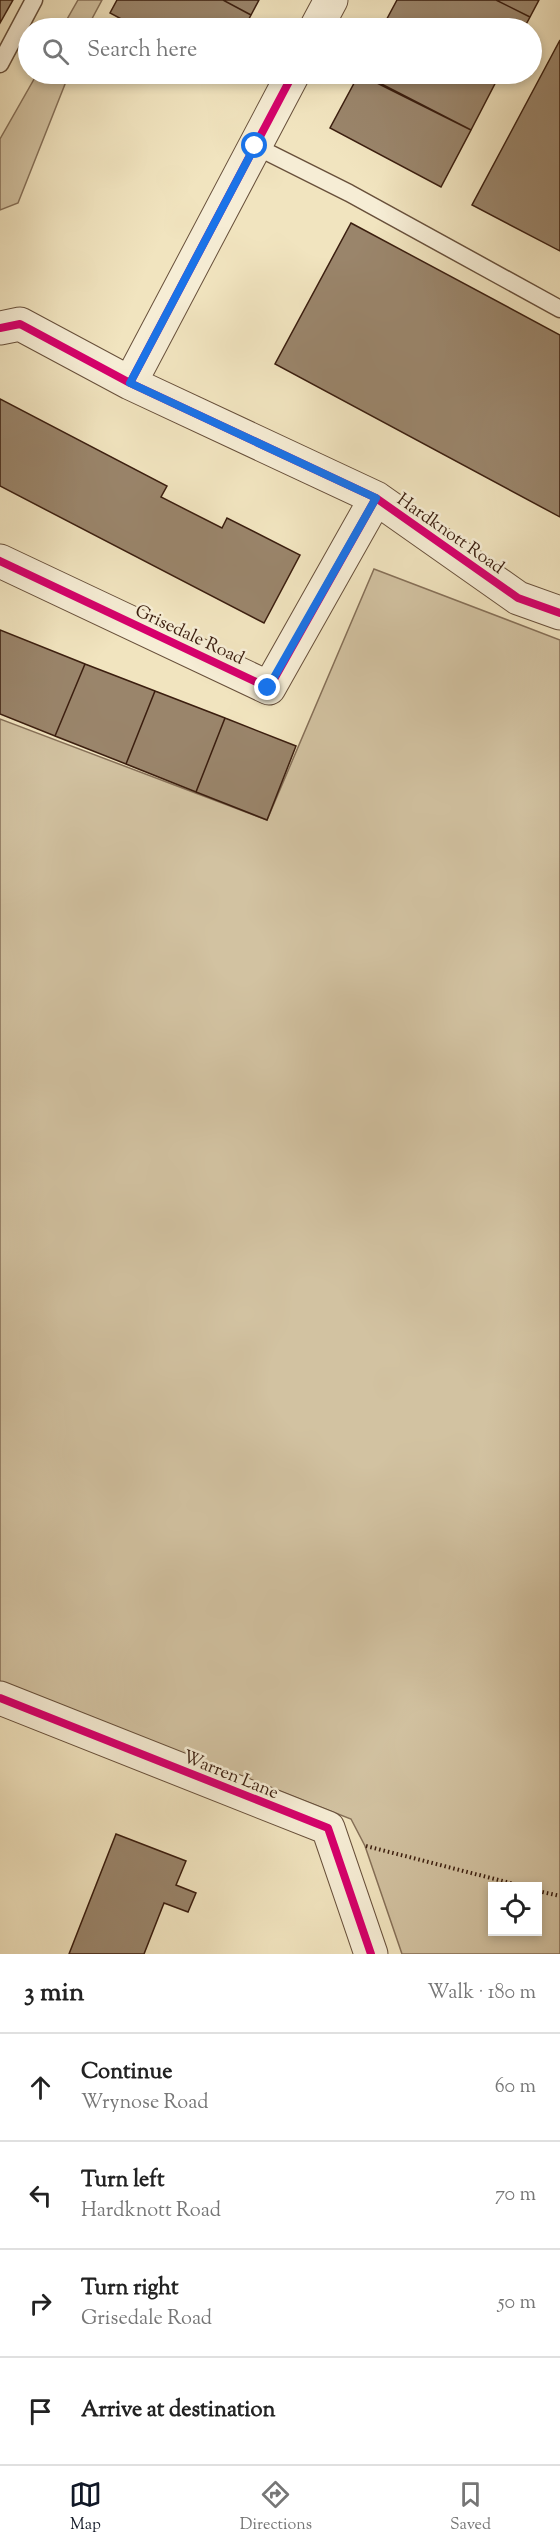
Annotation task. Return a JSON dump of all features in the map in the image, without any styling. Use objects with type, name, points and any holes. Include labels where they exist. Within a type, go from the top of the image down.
[{"type":"street","points":[[321,18],[331,0]]},
{"type":"street","points":[[0,328],[21,324],[130,383],[288,84]]},
{"type":"street","name":"Hardknott Road","points":[[130,383],[376,498],[518,598],[560,613]]},
{"type":"street","name":"Grisedale Road","points":[[0,561],[268,688],[376,498]]},
{"type":"street","name":"Warren Lane","points":[[0,1698],[328,1828]]},
{"type":"street","points":[[328,1828],[371,1954]]},
{"type":"lane","points":[[24,18],[34,0]]},
{"type":"lane","points":[[0,64],[18,30]]},
{"type":"lane","points":[[255,146],[349,193],[560,309]]},
{"type":"path","points":[[328,1828],[365,1846],[503,1882]]},
{"type":"path","points":[[542,1892],[560,1896]]},
{"type":"shaded area","points":[[78,0],[102,0],[92,18],[68,18]]},
{"type":"shaded area","points":[[31,84],[65,84],[18,203],[0,210],[0,139]]},
{"type":"shaded area","points":[[374,569],[560,640],[560,1954],[402,1954],[365,1846],[351,1819],[0,1682],[0,719],[267,820]]},
{"type":"building","points":[[0,0],[13,0],[0,23]]},
{"type":"building","points":[[117,0],[223,0],[251,15],[249,18],[119,18],[110,13]]},
{"type":"building","points":[[223,0],[259,0],[251,15]]},
{"type":"building","points":[[397,0],[496,0],[530,17],[529,18],[387,18]]},
{"type":"building","points":[[496,0],[539,0],[530,17]]},
{"type":"building","points":[[560,40],[560,251],[472,205],[537,84],[542,84],[542,74]]},
{"type":"building","points":[[354,84],[379,84],[471,130],[441,187],[330,128]]},
{"type":"building","points":[[381,84],[495,84],[471,130]]},
{"type":"building","points":[[351,223],[560,335],[560,517],[275,364]]},
{"type":"building","points":[[0,399],[167,486],[161,497],[222,528],[227,518],[300,555],[264,623],[0,486]]},
{"type":"building","points":[[0,630],[85,664],[55,736],[0,714]]},
{"type":"building","points":[[85,664],[155,691],[126,764],[55,736]]},
{"type":"building","points":[[155,691],[225,718],[196,792],[126,764]]},
{"type":"building","points":[[225,718],[296,746],[267,820],[196,792]]},
{"type":"building","points":[[116,1834],[186,1861],[176,1885],[196,1893],[188,1912],[164,1903],[144,1954],[69,1954]]},
{"type":"cycle path","points":[[130,383],[288,84]]},
{"type":"cycle path","points":[[0,328],[20,324],[130,383],[376,498],[518,598],[560,613]]},
{"type":"cycle path","points":[[0,561],[269,688],[376,498]]},
{"type":"cycle path","points":[[0,1698],[328,1828],[371,1954]]},
{"type":"route","points":[[255,146],[130,383],[376,498],[268,688]]}]
